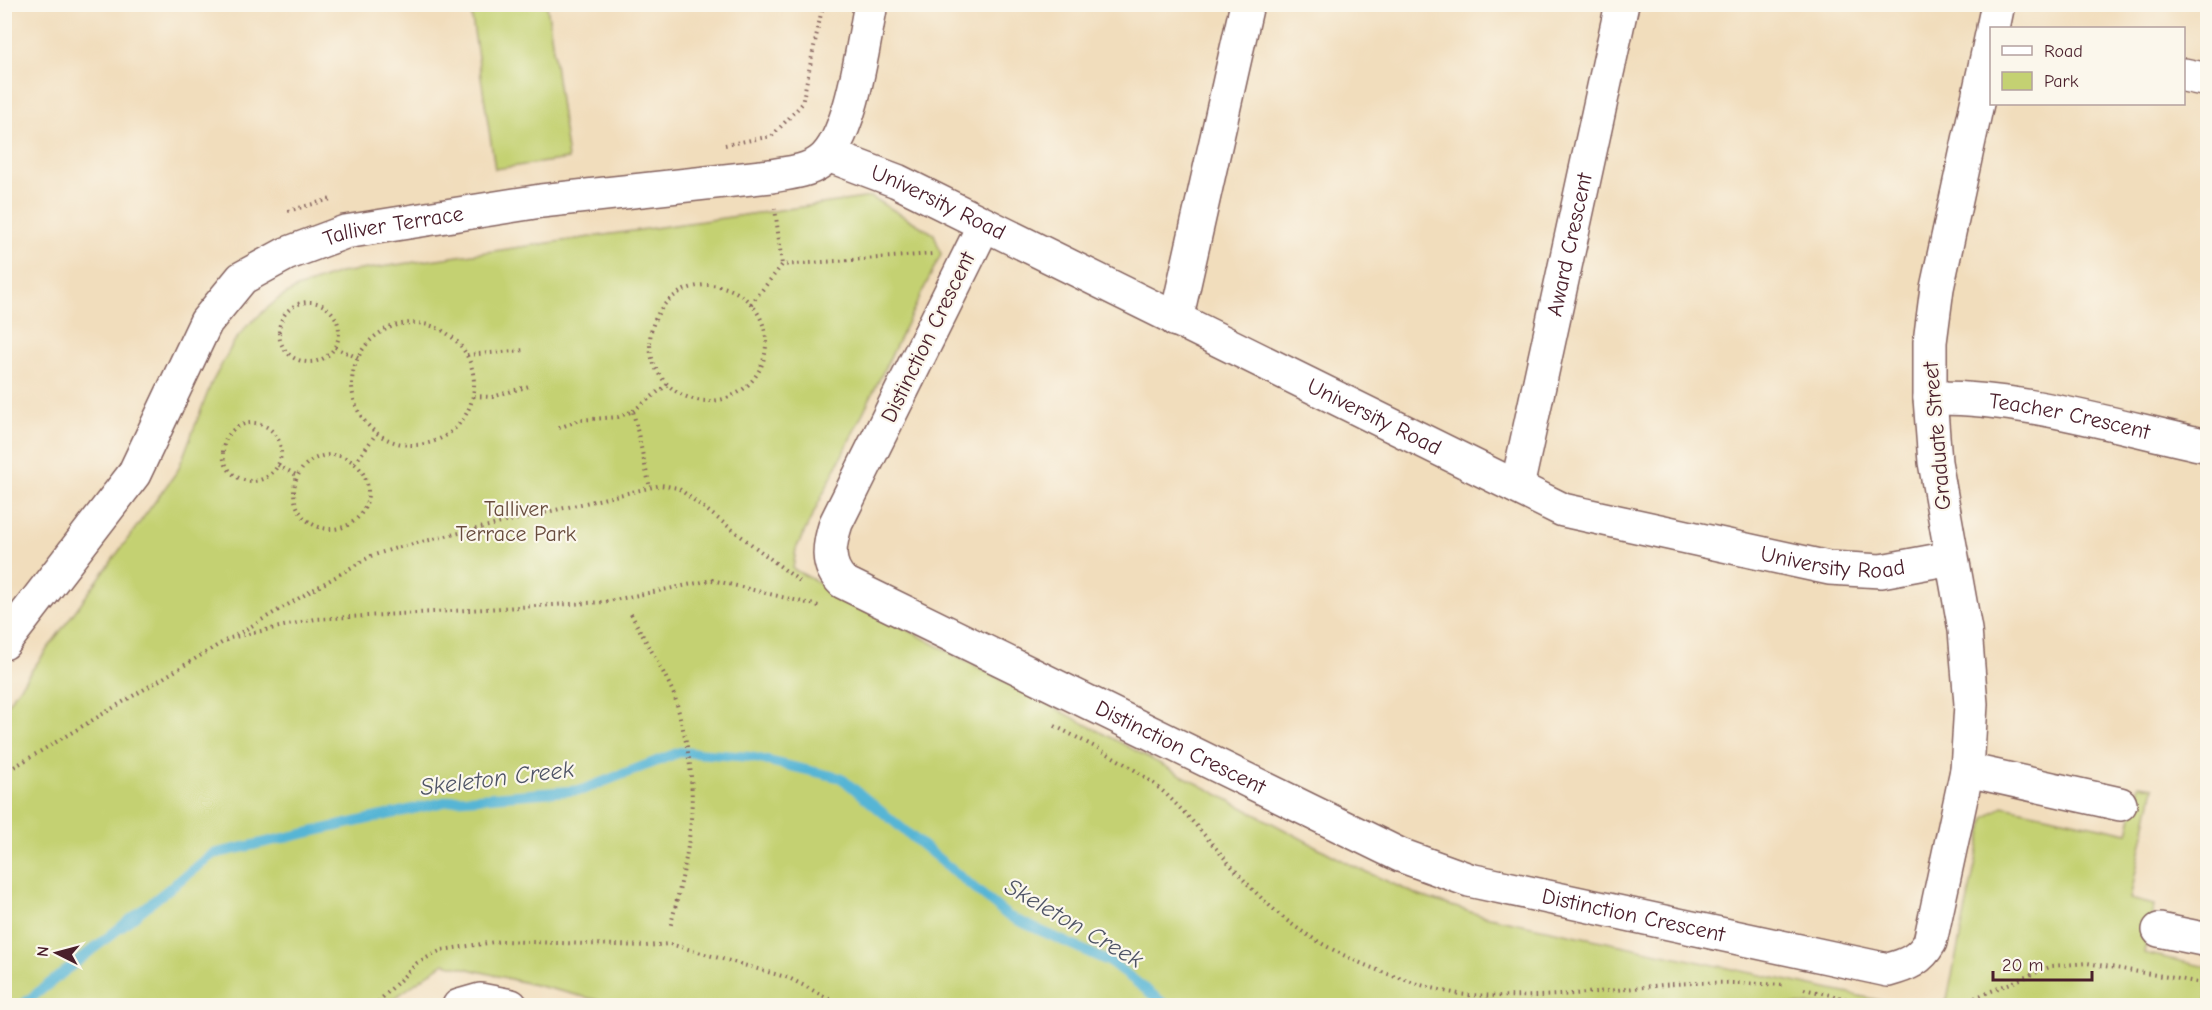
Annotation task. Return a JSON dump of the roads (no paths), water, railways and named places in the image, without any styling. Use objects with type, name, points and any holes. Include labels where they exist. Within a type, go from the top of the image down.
[{"type":"street","name":"Talliver Terrace","points":[[4,643],[134,474],[206,322],[242,278],[286,254],[345,232],[541,201],[771,176],[805,170],[828,155],[842,133],[871,4]]},
{"type":"street","points":[[1176,320],[1247,4]]},
{"type":"street","name":"Award Crescent","points":[[1517,487],[1622,4]]},
{"type":"street","points":[[1993,27],[1998,4]]},
{"type":"street","name":"Graduate Street","points":[[1914,961],[1924,952],[1930,942],[1967,770],[1971,737],[1970,666],[1935,462],[1930,398],[1930,342],[1937,288],[1990,43]]},
{"type":"street","points":[[2185,75],[2208,80]]},
{"type":"street","name":"University Road","points":[[828,155],[897,181],[1563,510],[1829,568],[1881,571],[1951,558]]},
{"type":"street","name":"Distinction Crescent","points":[[984,225],[836,523],[830,551],[831,564],[843,582],[1372,841],[1434,868],[1508,890],[1870,968],[1888,970],[1914,961]]},
{"type":"street","name":"Teacher Crescent","points":[[1930,398],[1968,398],[2004,402],[2208,446]]},
{"type":"street","points":[[1967,770],[2120,804]]},
{"type":"street","points":[[2159,930],[2208,940]]},
{"type":"street","points":[[459,1005],[480,1000],[511,1005]]},
{"type":"waterway","name":"Skeleton Creek","points":[[21,1006],[213,854],[453,800],[582,790],[680,752],[751,757],[841,778],[1008,916],[1112,963],[1167,1006]]},
{"type":"park label","name":"Talliver Terrace Park","points":[[516,522]]}]
